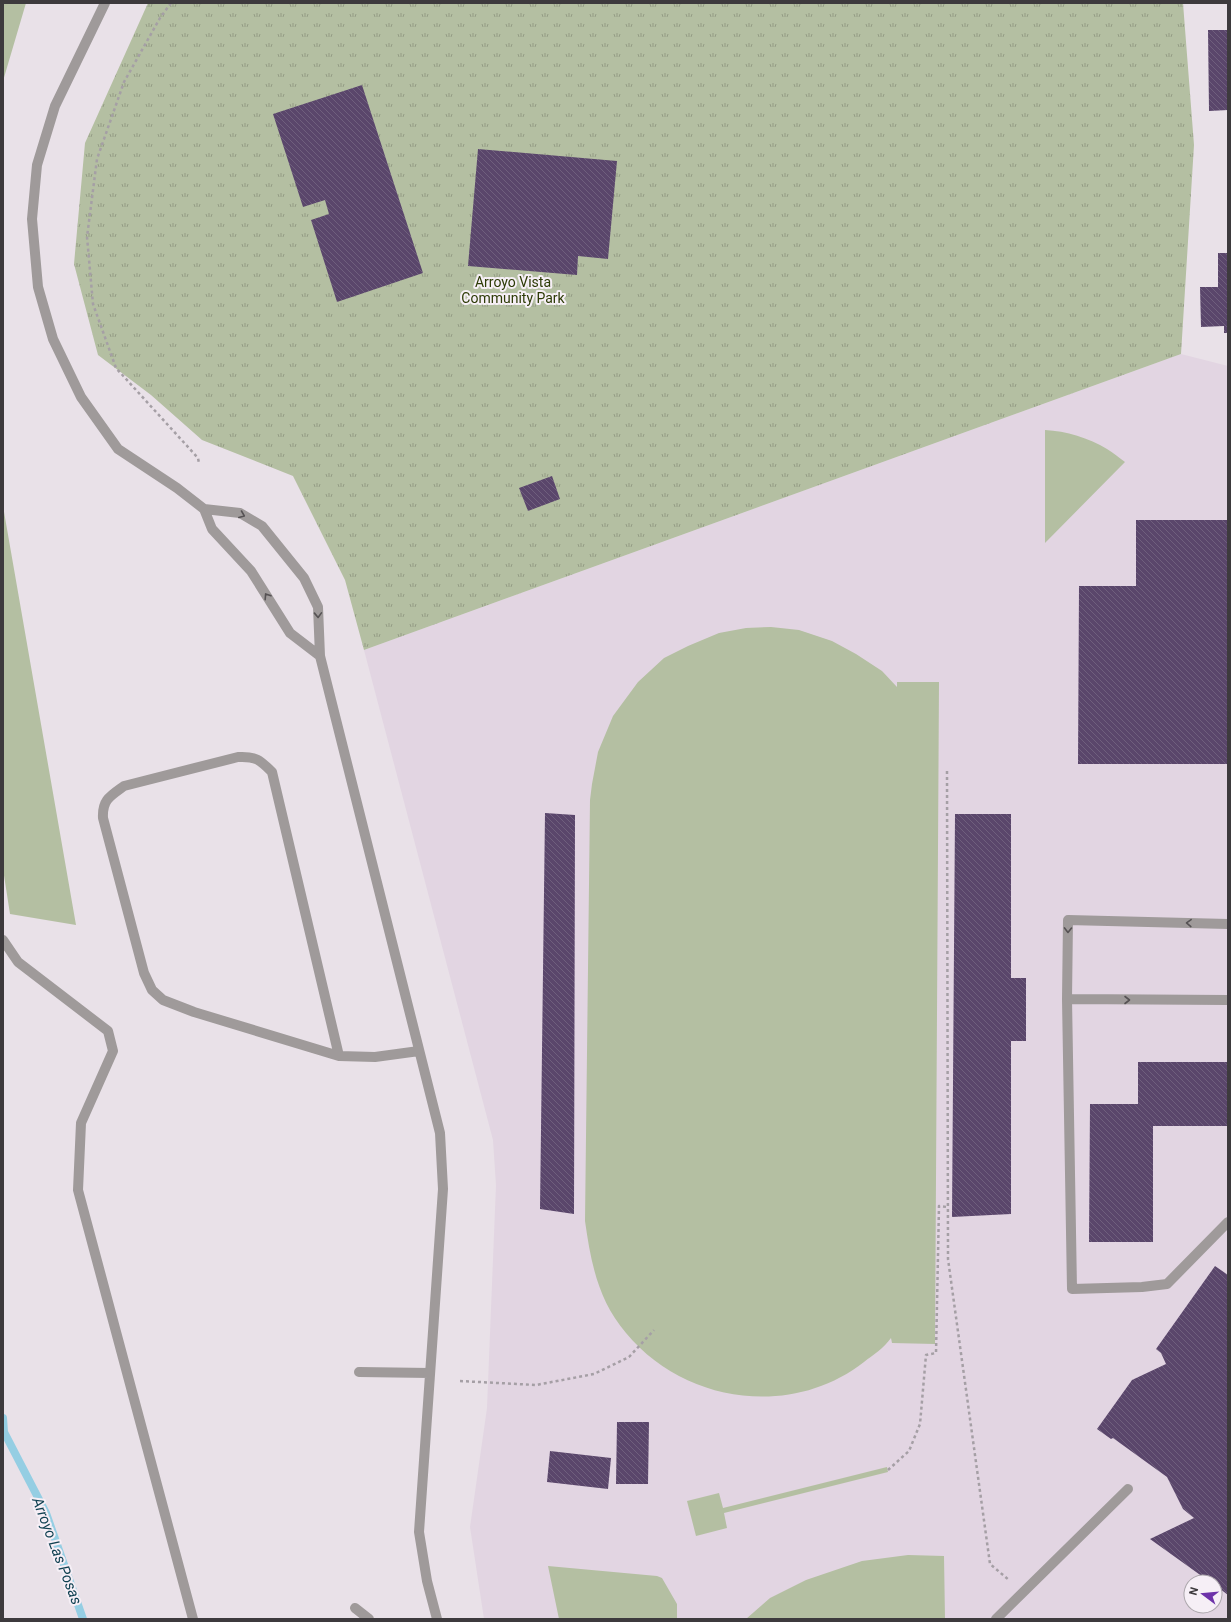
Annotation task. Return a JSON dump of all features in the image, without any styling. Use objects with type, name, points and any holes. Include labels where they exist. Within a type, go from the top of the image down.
[{"type":"street","points":[[105,3],[55,106],[37,165],[32,219],[38,287],[53,339],[81,397],[118,449],[177,488],[204,509],[212,529],[250,571],[290,633],[320,656]]},
{"type":"street","points":[[204,509],[240,513],[262,526],[304,578],[318,607],[320,656],[440,1133],[443,1188],[419,1532],[427,1581],[437,1619]]},
{"type":"street","points":[[339,1056],[272,772],[259,759],[249,756],[238,757],[124,786],[108,797],[103,808],[103,818],[144,973],[152,990],[163,1000],[194,1012],[339,1056],[375,1056],[419,1051]]},
{"type":"street","points":[[1228,924],[1068,920],[1067,1000],[1072,1289],[1142,1287],[1167,1284],[1228,1222]]},
{"type":"street","points":[[3,940],[18,962],[108,1031],[113,1051],[81,1123],[78,1190],[193,1619]]},
{"type":"street","points":[[1067,1000],[1228,1000]]},
{"type":"street","points":[[359,1372],[430,1373]]},
{"type":"street","points":[[996,1619],[1128,1489]]},
{"type":"street","points":[[355,1608],[369,1619]]},
{"type":"path","points":[[171,3],[160,18],[124,82],[97,159],[86,237],[93,304],[116,368],[198,458],[199,463]]},
{"type":"path","points":[[947,771],[948,1259],[990,1564],[1023,1592]]},
{"type":"path","points":[[888,1470],[908,1450],[920,1424],[926,1355],[936,1352],[939,1206],[947,1207]]},
{"type":"path","points":[[460,1381],[536,1385],[594,1374],[629,1357],[654,1330]]},
{"type":"shaded area","points":[[1181,354],[1228,366],[1228,1619],[484,1619],[470,1527],[487,1408],[496,1185],[493,1140],[364,650]]},
{"type":"green space","points":[[3,3],[26,3],[3,81]]},
{"type":"green space","name":"Arroyo Vista Community Park","points":[[148,3],[1183,3],[1194,145],[1181,354],[364,650],[345,580],[293,476],[202,440],[151,395],[98,355],[74,264],[85,143]]},
{"type":"green space","points":[[1045,430],[1085,438],[1112,452],[1125,462],[1045,543]]},
{"type":"green space","points":[[3,506],[76,925],[10,914],[3,869]]},
{"type":"green space","points":[[771,627],[799,630],[832,641],[856,654],[882,671],[897,687],[897,682],[939,682],[935,1344],[892,1343],[891,1338],[882,1348],[864,1362],[835,1380],[804,1391],[772,1396],[739,1395],[708,1388],[677,1375],[650,1357],[626,1333],[616,1320],[602,1294],[593,1266],[585,1221],[590,800],[598,752],[613,716],[638,682],[664,658],[719,633],[746,628]]},
{"type":"green space","points":[[887,1467],[888,1472],[724,1513],[727,1528],[696,1536],[687,1501],[719,1493],[723,1508]]},
{"type":"green space","points":[[908,1555],[944,1556],[945,1619],[746,1619],[770,1598],[806,1580],[862,1561]]},
{"type":"green space","points":[[548,1566],[657,1576],[662,1578],[677,1604],[677,1619],[559,1619]]},
{"type":"building","points":[[1208,30],[1228,30],[1228,110],[1209,111]]},
{"type":"building","points":[[362,85],[423,273],[337,302],[311,220],[329,214],[325,200],[303,207],[273,114]]},
{"type":"building","points":[[478,149],[617,161],[608,259],[578,256],[577,275],[468,266]]},
{"type":"building","points":[[1218,253],[1228,253],[1228,333],[1224,333],[1224,326],[1201,327],[1200,287],[1218,287]]},
{"type":"building","points":[[552,476],[560,499],[528,511],[519,488]]},
{"type":"building","points":[[1136,520],[1228,520],[1228,764],[1078,764],[1079,586],[1136,586]]},
{"type":"building","points":[[545,813],[575,815],[574,1214],[540,1209]]},
{"type":"building","points":[[955,814],[1011,814],[1011,978],[1026,978],[1026,1041],[1011,1041],[1011,1214],[952,1217]]},
{"type":"building","points":[[1138,1062],[1228,1062],[1228,1126],[1153,1126],[1153,1242],[1089,1242],[1090,1104],[1138,1104]]},
{"type":"building","points":[[1215,1266],[1228,1275],[1228,1595],[1223,1591],[1223,1574],[1199,1574],[1150,1539],[1194,1518],[1183,1509],[1167,1477],[1113,1438],[1111,1439],[1097,1429],[1132,1380],[1166,1364],[1161,1353],[1156,1349]]},
{"type":"building","points":[[617,1422],[649,1422],[648,1484],[616,1484]]},
{"type":"building","points":[[550,1451],[611,1458],[608,1489],[547,1482]]},
{"type":"waterway","name":"Arroyo Las Posas","points":[[3,1418],[4,1432],[46,1513],[83,1619]]}]
